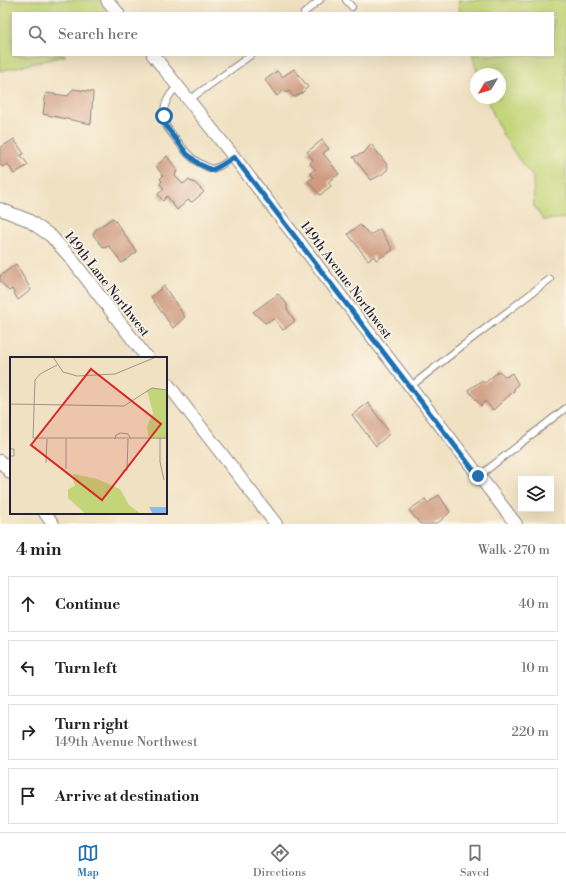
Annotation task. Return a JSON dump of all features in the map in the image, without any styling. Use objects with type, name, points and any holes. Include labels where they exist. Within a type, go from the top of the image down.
[{"type":"street","points":[[107,0],[117,12]]},
{"type":"street","name":"149th Avenue Northwest","points":[[154,56],[234,157],[516,524]]},
{"type":"street","name":"149th Lane Northwest","points":[[0,210],[28,220],[51,236],[70,257],[146,357]]},
{"type":"street","points":[[167,383],[276,524]]},
{"type":"street","points":[[0,460],[10,472]]},
{"type":"street","points":[[45,514],[53,524]]},
{"type":"lane","points":[[305,12],[320,0]]},
{"type":"lane","points":[[346,0],[352,7]]},
{"type":"lane","points":[[189,100],[250,56]]},
{"type":"lane","points":[[178,86],[170,94],[165,103],[164,116],[166,126],[187,154],[199,164],[212,170],[234,157]]},
{"type":"lane","points":[[410,387],[550,279]]},
{"type":"lane","points":[[478,476],[566,408]]},
{"type":"green space","points":[[0,0],[108,0],[112,5],[104,12],[12,12],[12,56],[65,56],[0,71]]},
{"type":"green space","points":[[458,0],[566,0],[566,218],[543,220],[534,206],[533,177],[503,135],[489,104],[506,104],[506,68],[476,68],[472,56],[554,56],[554,12],[460,12]]},
{"type":"building","points":[[294,69],[308,87],[302,93],[294,97],[289,91],[286,93],[284,90],[277,96],[265,80],[277,71],[282,77]]},
{"type":"building","points":[[73,89],[93,92],[91,124],[43,114],[46,93],[68,96]]},
{"type":"building","points":[[14,139],[24,154],[21,155],[28,165],[14,174],[8,164],[2,167],[0,164],[0,148]]},
{"type":"building","points":[[322,140],[329,149],[323,153],[339,174],[328,182],[331,186],[320,195],[308,181],[314,177],[310,173],[315,169],[310,163],[313,160],[307,152]]},
{"type":"building","points":[[371,144],[388,166],[387,170],[381,175],[371,180],[353,157],[364,153]]},
{"type":"building","points":[[167,156],[177,170],[175,176],[183,184],[188,180],[195,183],[204,192],[192,202],[188,200],[177,210],[167,196],[163,201],[158,194],[164,189],[160,184],[162,181],[160,179],[163,176],[156,166]]},
{"type":"building","points":[[113,218],[137,252],[122,263],[109,246],[104,248],[93,235],[95,230]]},
{"type":"building","points":[[360,225],[370,235],[380,229],[393,250],[376,260],[374,256],[368,260],[348,234]]},
{"type":"building","points":[[16,264],[31,290],[18,300],[12,289],[9,291],[0,281],[0,276]]},
{"type":"building","points":[[164,286],[185,317],[173,328],[151,297]]},
{"type":"building","points":[[278,294],[287,304],[287,309],[295,321],[283,330],[274,319],[265,323],[253,312]]},
{"type":"building","points":[[499,371],[506,377],[512,373],[518,384],[514,391],[493,410],[485,401],[481,406],[468,390],[481,381],[485,383]]},
{"type":"building","points":[[368,403],[390,433],[376,446],[352,415]]},
{"type":"building","points":[[439,495],[450,512],[438,523],[420,524],[409,510],[425,499],[428,503]]},
{"type":"route","points":[[164,116],[166,126],[187,154],[199,164],[212,170],[234,157],[478,476]]}]
